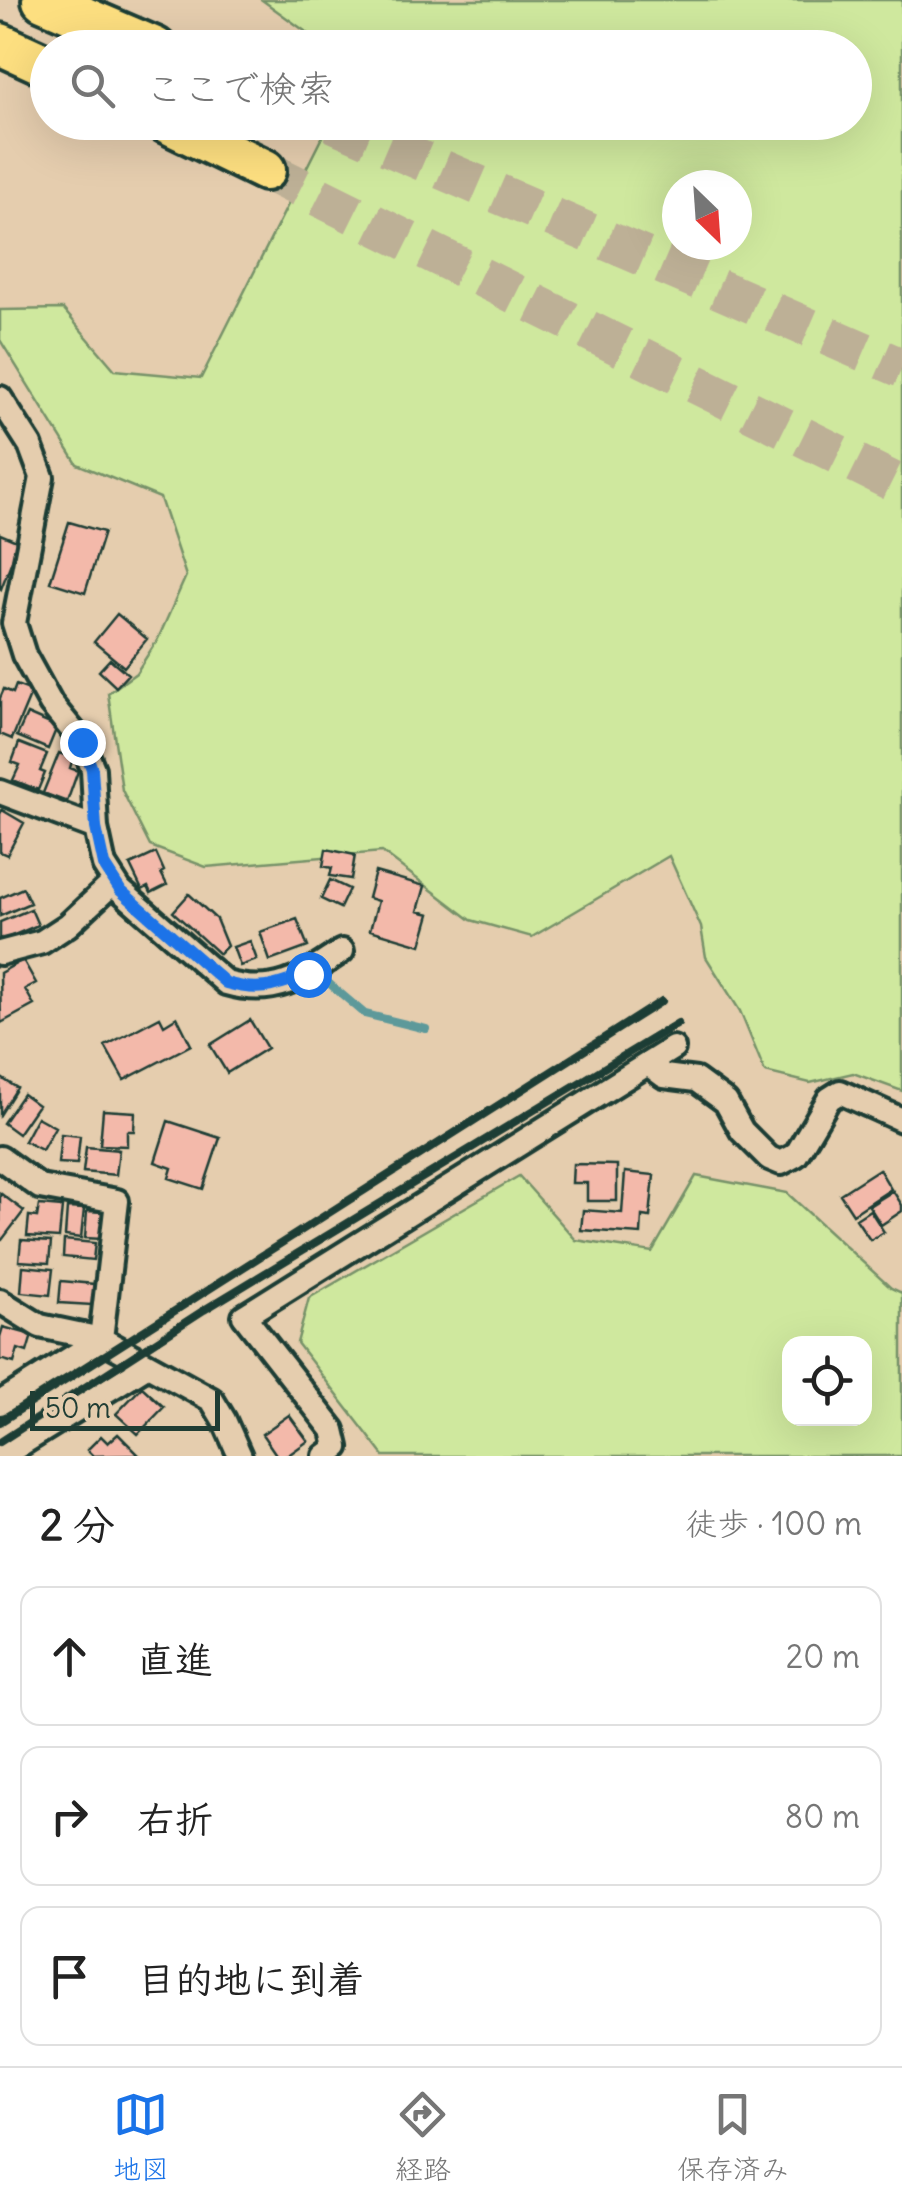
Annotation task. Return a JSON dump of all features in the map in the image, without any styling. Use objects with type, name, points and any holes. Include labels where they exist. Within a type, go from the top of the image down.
[{"type":"highway","points":[[43,0],[113,30]]},
{"type":"highway","points":[[0,44],[30,58]]},
{"type":"highway","points":[[203,140],[265,170]]},
{"type":"street","points":[[0,398],[30,445],[42,477],[7,620],[51,704],[82,742],[92,769],[96,828],[104,865],[114,882],[226,983],[248,989],[268,988],[308,974],[342,950]]},
{"type":"street","points":[[0,792],[96,828]]},
{"type":"street","points":[[0,953],[42,942],[55,934],[114,882]]},
{"type":"street","points":[[325,1456],[337,1447],[333,1430],[244,1316],[673,1048]]},
{"type":"street","points":[[648,1064],[664,1076],[696,1080],[726,1102],[742,1131],[769,1158],[782,1163],[796,1155],[829,1100],[840,1092],[902,1120]]},
{"type":"street","points":[[0,1158],[40,1187],[117,1201],[102,1339]]},
{"type":"street","points":[[0,1301],[40,1326],[102,1339],[212,1400],[240,1456]]},
{"type":"street","points":[[0,1402],[102,1339]]},
{"type":"street","points":[[2,1456],[148,1365]]},
{"type":"green space","points":[[262,0],[902,0],[902,1091],[853,1073],[810,1083],[765,1072],[740,1011],[706,957],[701,927],[669,856],[532,937],[471,920],[382,852],[206,867],[150,846],[122,790],[108,693],[136,673],[158,639],[186,576],[160,498],[77,464],[0,340],[0,310],[63,309],[115,370],[201,378],[320,140],[872,140],[872,30],[303,30]]},
{"type":"green space","points":[[519,1176],[576,1240],[652,1252],[696,1176],[787,1193],[891,1288],[902,1293],[902,1456],[384,1456],[297,1343],[309,1298]]},
{"type":"building","points":[[69,522],[104,532],[85,593],[50,582]]},
{"type":"building","points":[[0,534],[19,542],[1,589],[0,588]]},
{"type":"building","points":[[117,614],[147,639],[124,667],[94,642]]},
{"type":"building","points":[[110,659],[128,674],[116,687],[99,671]]},
{"type":"building","points":[[16,685],[32,691],[12,739],[0,734],[0,698],[4,689],[13,693]]},
{"type":"building","points":[[27,714],[57,727],[48,749],[17,736]]},
{"type":"building","points":[[19,743],[47,754],[38,790],[13,780],[20,765],[12,762]]},
{"type":"building","points":[[59,753],[73,758],[70,768],[78,771],[67,802],[43,793]]},
{"type":"building","points":[[2,810],[24,823],[7,855],[0,852]]},
{"type":"building","points":[[326,849],[355,855],[351,879],[330,876],[332,868],[323,866]]},
{"type":"building","points":[[156,853],[167,885],[151,893],[148,887],[142,890],[130,865]]},
{"type":"building","points":[[375,872],[425,886],[418,911],[430,914],[421,945],[370,930],[378,901],[368,898]]},
{"type":"building","points":[[330,880],[349,889],[340,908],[321,899]]},
{"type":"building","points":[[23,888],[30,903],[0,916],[0,898]]},
{"type":"building","points":[[189,894],[216,919],[227,946],[219,954],[173,912]]},
{"type":"building","points":[[31,909],[38,925],[0,941],[0,922]]},
{"type":"building","points":[[297,919],[308,947],[270,961],[260,932]]},
{"type":"building","points":[[250,941],[257,960],[240,966],[233,947]]},
{"type":"building","points":[[23,960],[36,983],[25,989],[34,1005],[1,1023],[0,973]]},
{"type":"building","points":[[160,1017],[164,1025],[177,1017],[191,1045],[124,1080],[105,1046]]},
{"type":"building","points":[[250,1020],[267,1048],[227,1073],[210,1045]]},
{"type":"building","points":[[0,1077],[17,1088],[0,1115]]},
{"type":"building","points":[[23,1094],[38,1105],[18,1134],[3,1123]]},
{"type":"building","points":[[103,1110],[135,1112],[134,1131],[127,1131],[127,1146],[100,1145]]},
{"type":"building","points":[[37,1117],[55,1127],[42,1150],[24,1141]]},
{"type":"building","points":[[168,1121],[220,1138],[203,1189],[169,1178],[172,1168],[155,1162]]},
{"type":"building","points":[[61,1134],[80,1136],[77,1164],[58,1163]]},
{"type":"building","points":[[86,1147],[119,1150],[116,1175],[83,1172]]},
{"type":"building","points":[[573,1164],[617,1165],[617,1201],[587,1201],[587,1183],[572,1183]]},
{"type":"building","points":[[879,1169],[891,1189],[853,1214],[840,1194]]},
{"type":"building","points":[[625,1172],[654,1175],[650,1217],[642,1216],[641,1234],[581,1230],[583,1210],[622,1213]]},
{"type":"building","points":[[893,1191],[902,1211],[881,1225],[869,1206]]},
{"type":"building","points":[[0,1193],[24,1211],[2,1240],[0,1239]]},
{"type":"building","points":[[39,1205],[62,1207],[59,1238],[27,1236],[29,1216],[37,1217]]},
{"type":"building","points":[[67,1208],[84,1209],[81,1238],[65,1236]]},
{"type":"building","points":[[870,1210],[884,1232],[870,1240],[856,1219]]},
{"type":"building","points":[[87,1211],[105,1212],[102,1239],[85,1238]]},
{"type":"building","points":[[21,1240],[51,1242],[49,1263],[19,1261]]},
{"type":"building","points":[[64,1240],[95,1243],[93,1260],[63,1257]]},
{"type":"building","points":[[23,1266],[53,1269],[50,1295],[21,1292]]},
{"type":"building","points":[[61,1281],[94,1284],[92,1305],[59,1303]]},
{"type":"building","points":[[3,1327],[32,1335],[27,1352],[18,1349],[14,1363],[0,1359]]},
{"type":"building","points":[[142,1387],[164,1407],[138,1434],[116,1414]]},
{"type":"building","points":[[289,1415],[308,1441],[287,1456],[277,1456],[262,1434]]},
{"type":"building","points":[[118,1434],[139,1455],[93,1456],[87,1450],[101,1436],[108,1443]]},
{"type":"waterway","points":[[318,974],[365,1014],[426,1029]]},
{"type":"tunnel","points":[[374,140],[902,368]]},
{"type":"tunnel","points":[[265,170],[902,486]]},
{"type":"railway","points":[[0,1422],[662,1001]]},
{"type":"railway","points":[[0,1442],[204,1310],[678,1023]]},
{"type":"route","points":[[82,742],[92,769],[96,828],[104,865],[120,890],[226,983],[248,989],[268,988],[308,974]]}]
